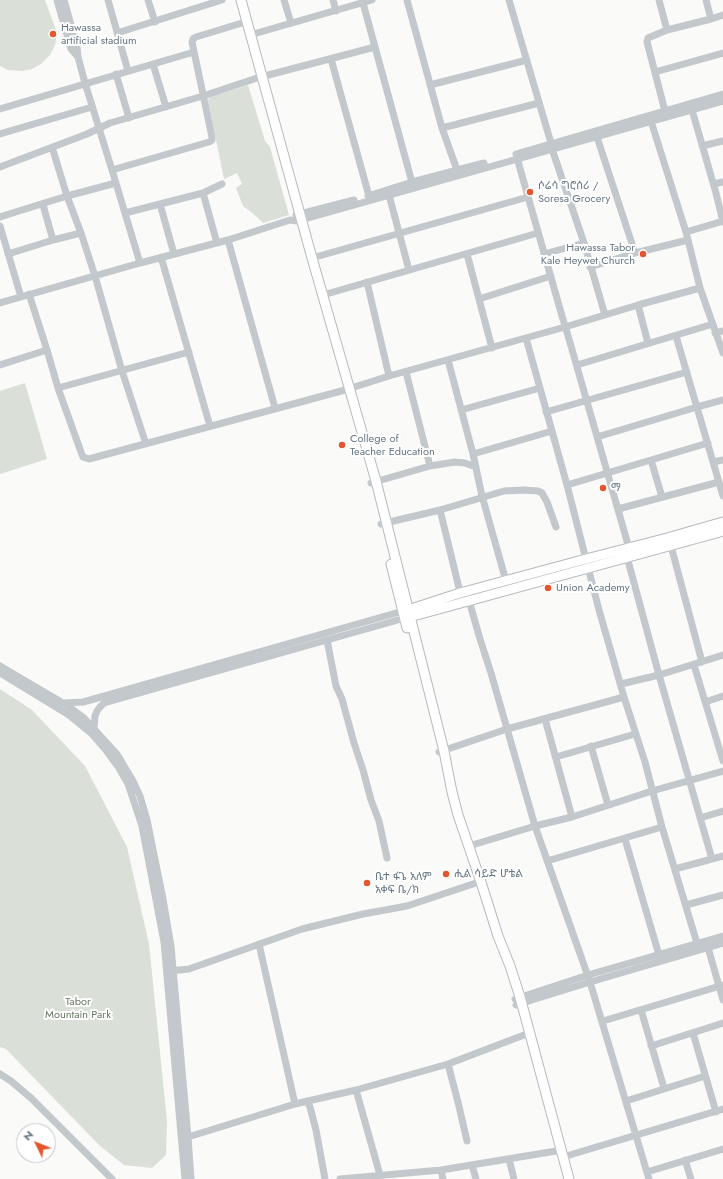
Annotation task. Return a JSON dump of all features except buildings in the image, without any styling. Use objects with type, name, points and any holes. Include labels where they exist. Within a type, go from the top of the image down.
[{"type":"main road","points":[[236,0],[260,77]]},
{"type":"main road","points":[[241,0],[297,218],[374,482],[458,815],[498,936],[510,966],[524,1035],[559,1154],[569,1179]]},
{"type":"main road","points":[[297,218],[312,258],[323,295],[347,389]]},
{"type":"main road","points":[[407,614],[465,597],[588,568],[627,557],[723,522]]},
{"type":"main road","points":[[465,597],[506,581],[586,559],[629,548],[669,542],[723,531]]},
{"type":"main road","points":[[441,751],[453,817],[494,938],[518,1002],[559,1154],[564,1179]]},
{"type":"street","points":[[57,0],[71,49],[78,57]]},
{"type":"street","points":[[64,0],[77,46],[78,57],[85,83],[140,263]]},
{"type":"street","points":[[108,0],[128,71]]},
{"type":"street","points":[[148,0],[155,22]]},
{"type":"street","points":[[117,33],[222,0]]},
{"type":"street","points":[[284,0],[291,23]]},
{"type":"street","points":[[333,0],[336,11]]},
{"type":"street","points":[[250,35],[372,0]]},
{"type":"street","points":[[407,0],[442,128],[456,170]]},
{"type":"street","points":[[510,0],[552,146],[584,243],[605,315]]},
{"type":"street","points":[[659,0],[667,30]]},
{"type":"street","points":[[706,0],[711,19]]},
{"type":"street","points":[[363,3],[412,185]]},
{"type":"street","points":[[665,111],[647,40],[667,30],[711,19],[723,14]]},
{"type":"street","points":[[112,170],[211,141],[212,137],[192,42],[193,39],[242,23]]},
{"type":"street","points":[[0,166],[87,134],[110,123],[203,96],[260,77],[375,47]]},
{"type":"street","points":[[0,108],[194,52]]},
{"type":"street","points":[[655,72],[723,53]]},
{"type":"street","points":[[331,59],[369,196]]},
{"type":"street","points":[[430,86],[527,60]]},
{"type":"street","points":[[153,64],[166,107]]},
{"type":"street","points":[[116,74],[129,118]]},
{"type":"street","points":[[0,303],[161,257],[228,240],[369,196],[517,158],[552,146],[597,137],[650,119],[665,111],[723,94]]},
{"type":"street","points":[[297,218],[389,195],[412,185],[456,170],[723,101]]},
{"type":"street","points":[[442,128],[539,102]]},
{"type":"street","points":[[0,134],[92,107]]},
{"type":"street","points":[[686,232],[723,222],[714,184],[692,110]]},
{"type":"street","points":[[650,119],[686,232],[700,288],[723,353]]},
{"type":"street","points":[[597,137],[635,253]]},
{"type":"street","points":[[702,146],[723,141]]},
{"type":"street","points":[[52,147],[67,196],[95,276],[122,371],[146,444]]},
{"type":"street","points":[[517,158],[629,548]]},
{"type":"street","points":[[714,184],[723,182]]},
{"type":"street","points":[[0,217],[43,205],[67,196],[116,183]]},
{"type":"street","points":[[125,213],[203,193],[222,184]]},
{"type":"street","points":[[203,193],[217,243]]},
{"type":"street","points":[[389,195],[409,270]]},
{"type":"street","points":[[312,258],[528,197]]},
{"type":"street","points":[[160,204],[174,254]]},
{"type":"street","points":[[43,205],[53,240]]},
{"type":"street","points":[[0,226],[22,297]]},
{"type":"street","points":[[323,295],[538,233]]},
{"type":"street","points":[[8,254],[53,240],[81,234]]},
{"type":"street","points":[[228,240],[275,408]]},
{"type":"street","points":[[590,267],[635,253],[688,240]]},
{"type":"street","points":[[544,254],[584,243]]},
{"type":"street","points":[[467,254],[492,348]]},
{"type":"street","points":[[161,257],[210,426]]},
{"type":"street","points":[[479,299],[551,276]]},
{"type":"street","points":[[367,282],[389,376]]},
{"type":"street","points":[[29,294],[58,388],[83,457],[89,459],[347,389],[700,288]]},
{"type":"street","points":[[638,305],[648,344]]},
{"type":"street","points":[[577,365],[713,324]]},
{"type":"street","points":[[715,333],[723,331]]},
{"type":"street","points":[[676,336],[723,496]]},
{"type":"street","points":[[526,338],[624,697],[645,762],[662,827],[698,947]]},
{"type":"street","points":[[0,365],[47,350]]},
{"type":"street","points":[[58,388],[189,352]]},
{"type":"street","points":[[448,360],[473,454],[482,496],[506,581]]},
{"type":"street","points":[[406,372],[430,466]]},
{"type":"street","points":[[546,412],[687,372]]},
{"type":"street","points":[[461,410],[540,388]]},
{"type":"street","points":[[598,437],[723,400]]},
{"type":"street","points":[[473,454],[552,431]]},
{"type":"street","points":[[567,485],[708,443]]},
{"type":"street","points":[[651,460],[662,497]]},
{"type":"street","points":[[713,462],[723,460]]},
{"type":"street","points":[[374,482],[430,466],[455,462],[465,463],[476,467]]},
{"type":"street","points":[[618,509],[719,482]]},
{"type":"street","points":[[384,523],[440,510],[482,496],[504,491],[524,490],[538,491],[542,493],[556,527]]},
{"type":"street","points":[[440,510],[535,826],[603,1021],[648,1176],[685,1160],[723,1148]]},
{"type":"street","points":[[669,542],[702,662]]},
{"type":"street","points":[[627,557],[712,859]]},
{"type":"street","points":[[63,703],[83,702],[135,691],[327,640],[407,614]]},
{"type":"street","points":[[94,729],[95,716],[104,703],[135,691],[407,614]]},
{"type":"street","points":[[327,640],[336,686],[342,699],[371,800],[379,821],[387,858]]},
{"type":"street","points":[[621,684],[659,675],[723,656]]},
{"type":"street","points":[[694,665],[723,761]]},
{"type":"street","points":[[0,666],[63,703],[84,718],[117,754],[125,766],[140,796],[147,820],[160,900]]},
{"type":"street","points":[[0,673],[69,715],[91,733],[119,768],[128,784],[142,826],[170,946],[169,971],[185,1179]]},
{"type":"street","points":[[705,702],[723,696]]},
{"type":"street","points":[[441,751],[507,729],[624,697]]},
{"type":"street","points":[[545,719],[572,817]]},
{"type":"street","points":[[715,734],[723,730]]},
{"type":"street","points":[[556,757],[635,734]]},
{"type":"street","points":[[591,746],[608,805]]},
{"type":"street","points":[[469,846],[535,826],[572,817],[652,791],[723,771]]},
{"type":"street","points":[[700,818],[723,811]]},
{"type":"street","points":[[547,862],[662,827]]},
{"type":"street","points":[[625,839],[659,955]]},
{"type":"street","points":[[675,869],[723,856]]},
{"type":"street","points":[[169,971],[189,969],[302,929],[407,906],[476,883]]},
{"type":"street","points":[[686,905],[723,895]]},
{"type":"street","points":[[589,978],[698,947],[723,936]]},
{"type":"street","points":[[707,944],[723,943]]},
{"type":"street","points":[[259,944],[295,1104]]},
{"type":"street","points":[[707,944],[721,985],[723,1000]]},
{"type":"street","points":[[518,1002],[659,955],[698,947]]},
{"type":"street","points":[[169,971],[188,1137],[190,1179]]},
{"type":"street","points":[[603,1021],[721,985]]},
{"type":"street","points":[[641,1010],[664,1088]]},
{"type":"street","points":[[651,1046],[723,1024]]},
{"type":"street","points":[[340,1179],[441,1170],[508,1159],[559,1154],[636,1136],[719,1110],[705,1076],[693,1033]]},
{"type":"street","points":[[188,1137],[295,1104],[356,1090],[448,1064],[524,1035]]},
{"type":"street","points":[[448,1064],[467,1141]]},
{"type":"street","points":[[0,1074],[31,1098],[112,1179]]},
{"type":"street","points":[[626,1101],[705,1076]]},
{"type":"street","points":[[356,1090],[380,1175]]},
{"type":"street","points":[[307,1101],[316,1130],[325,1179]]},
{"type":"street","points":[[508,1159],[514,1179]]},
{"type":"street","points":[[685,1160],[691,1179]]},
{"type":"street","points":[[472,1165],[476,1179]]},
{"type":"street","points":[[441,1170],[443,1179]]},
{"type":"green space","points":[[0,0],[45,0],[57,33],[55,45],[50,55],[41,64],[32,69],[23,71],[8,70],[0,66]]},
{"type":"green space","points":[[248,85],[265,141],[270,147],[289,215],[263,223],[243,206],[236,188],[242,184],[237,173],[224,179],[208,100],[210,97]]},
{"type":"green space","points":[[25,383],[47,459],[0,474],[0,391]]},
{"type":"green space","name":"Tabor Mountain Park","points":[[0,689],[32,710],[85,766],[127,847],[149,944],[167,1121],[166,1155],[152,1168],[124,1165],[99,1145],[6,1049],[0,1047]]},
{"type":"place","name":"Hawassa artificial stadium","points":[[53,34]]},
{"type":"place","name":"ሶሬሳ ግሮሰሪ / Soresa Grocery","points":[[530,192]]},
{"type":"place","name":"Hawassa Tabor Kale Heywet Church","points":[[643,254]]},
{"type":"place","name":"College of Teacher Education","points":[[342,445]]},
{"type":"place","name":"ማ","points":[[603,488]]},
{"type":"place","name":"Union Academy","points":[[548,588]]},
{"type":"place","name":"ሒል ሳይድ ሆቴል","points":[[446,874]]},
{"type":"place","name":"ቤተ ፋጌ አለም አቀፍ ቤ/ክ","points":[[367,883]]}]
